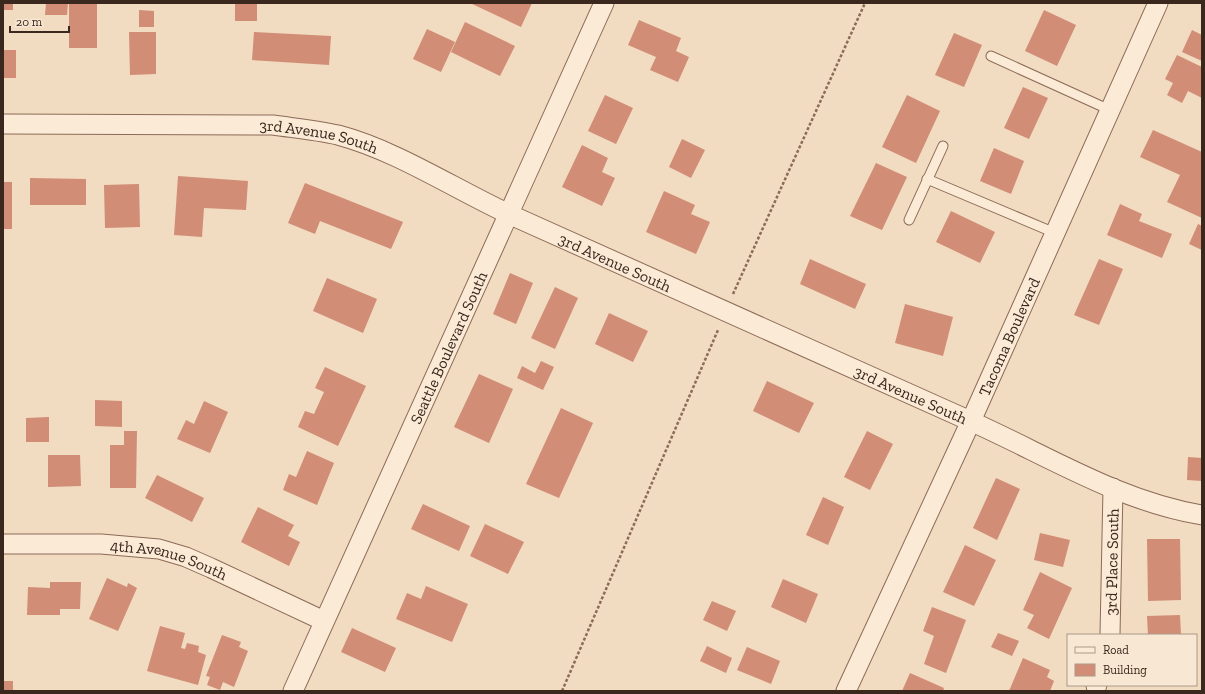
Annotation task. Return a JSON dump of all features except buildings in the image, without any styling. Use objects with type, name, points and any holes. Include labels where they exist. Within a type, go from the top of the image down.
[{"type":"street","name":"Seattle Boulevard South","points":[[293,691],[604,3]]},
{"type":"street","name":"Tacoma Boulevard","points":[[846,691],[971,421],[1158,3]]},
{"type":"street","name":"3rd Avenue South","points":[[3,124],[272,125],[307,129],[339,136],[372,148],[508,214],[725,313],[971,421],[1113,488],[1172,510],[1202,516]]},
{"type":"street","name":"3rd Place South","points":[[1110,634],[1113,488]]},
{"type":"street","name":"4th Avenue South","points":[[3,544],[101,544],[159,549],[186,557],[324,621]]},
{"type":"lane","points":[[991,56],[1110,110]]},
{"type":"lane","points":[[909,220],[943,146]]},
{"type":"lane","points":[[927,179],[1055,233]]},
{"type":"path","points":[[562,691],[725,313],[865,3]]}]
